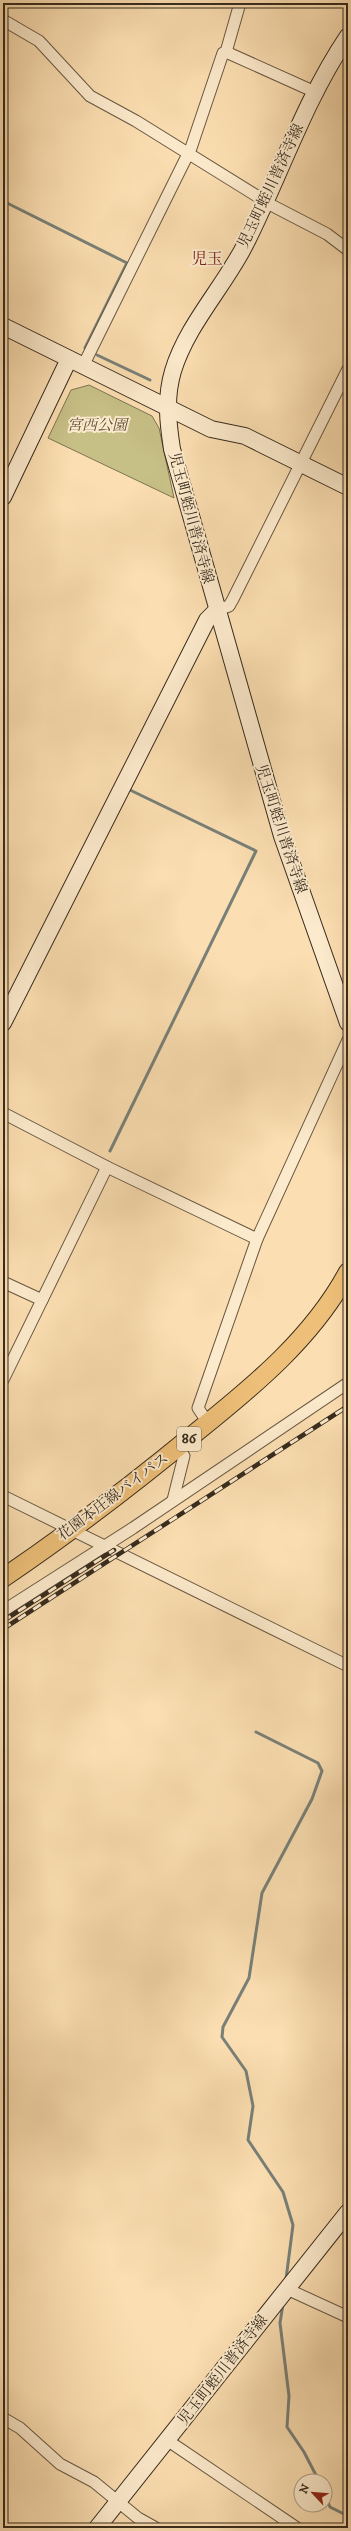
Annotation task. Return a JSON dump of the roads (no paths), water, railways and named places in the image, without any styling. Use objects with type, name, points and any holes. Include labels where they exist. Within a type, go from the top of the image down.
[{"type":"main road","name":"児玉町蛭川普済寺線","points":[[348,36],[315,92],[267,202],[236,260],[182,347],[172,372],[167,407],[172,449],[282,836],[348,1023]]},
{"type":"main road","points":[[3,326],[211,429],[245,436],[348,487]]},
{"type":"main road","points":[[3,497],[76,363]]},
{"type":"main road","points":[[3,1023],[210,615],[217,610]]},
{"type":"main road","name":"花園本庄線バイパス","points":[[3,1578],[71,1529],[178,1448],[258,1381],[288,1352],[323,1311],[348,1272]]},
{"type":"main road","name":"児玉町蛭川普済寺線","points":[[97,2528],[348,2212]]},
{"type":"street","points":[[76,363],[188,155],[212,81],[223,53],[226,52],[240,3]]},
{"type":"street","points":[[3,20],[39,41],[90,96],[136,121],[188,155],[267,202],[327,234],[348,250]]},
{"type":"street","points":[[226,52],[315,92]]},
{"type":"street","points":[[217,610],[228,606],[233,600],[348,369]]},
{"type":"street","points":[[208,1423],[198,1408],[257,1239],[348,1040]]},
{"type":"street","points":[[3,1113],[107,1167],[257,1239]]},
{"type":"street","points":[[3,1380],[107,1167]]},
{"type":"street","points":[[3,1282],[42,1300]]},
{"type":"street","points":[[3,1611],[104,1546],[348,1382]]},
{"type":"street","points":[[173,1500],[184,1456],[178,1448]]},
{"type":"street","points":[[3,1496],[348,1666]]},
{"type":"street","points":[[287,2289],[348,2317]]},
{"type":"street","points":[[3,2418],[20,2428],[60,2464],[94,2482],[138,2518],[156,2528]]},
{"type":"street","points":[[167,2440],[296,2528]]},
{"type":"waterway","points":[[3,201],[127,263],[85,348]]},
{"type":"waterway","points":[[97,355],[150,380]]},
{"type":"waterway","points":[[110,1151],[256,851],[130,790]]},
{"type":"waterway","points":[[256,1732],[318,1763],[322,1771],[312,1799],[262,1893],[249,1978],[223,2027],[222,2037],[246,2071],[253,2106],[248,2140],[283,2192],[293,2225],[286,2279]]},
{"type":"waterway","points":[[283,2304],[280,2323],[289,2396],[287,2427],[304,2452],[315,2473]]},
{"type":"waterway","points":[[333,2508],[348,2516]]},
{"type":"railway","points":[[3,1629],[348,1406]]},
{"type":"railway","points":[[3,1621],[114,1550]]},
{"type":"district","name":"児玉","points":[[207,259]]},
{"type":"park label","name":"宮西公園","points":[[97,425]]}]
